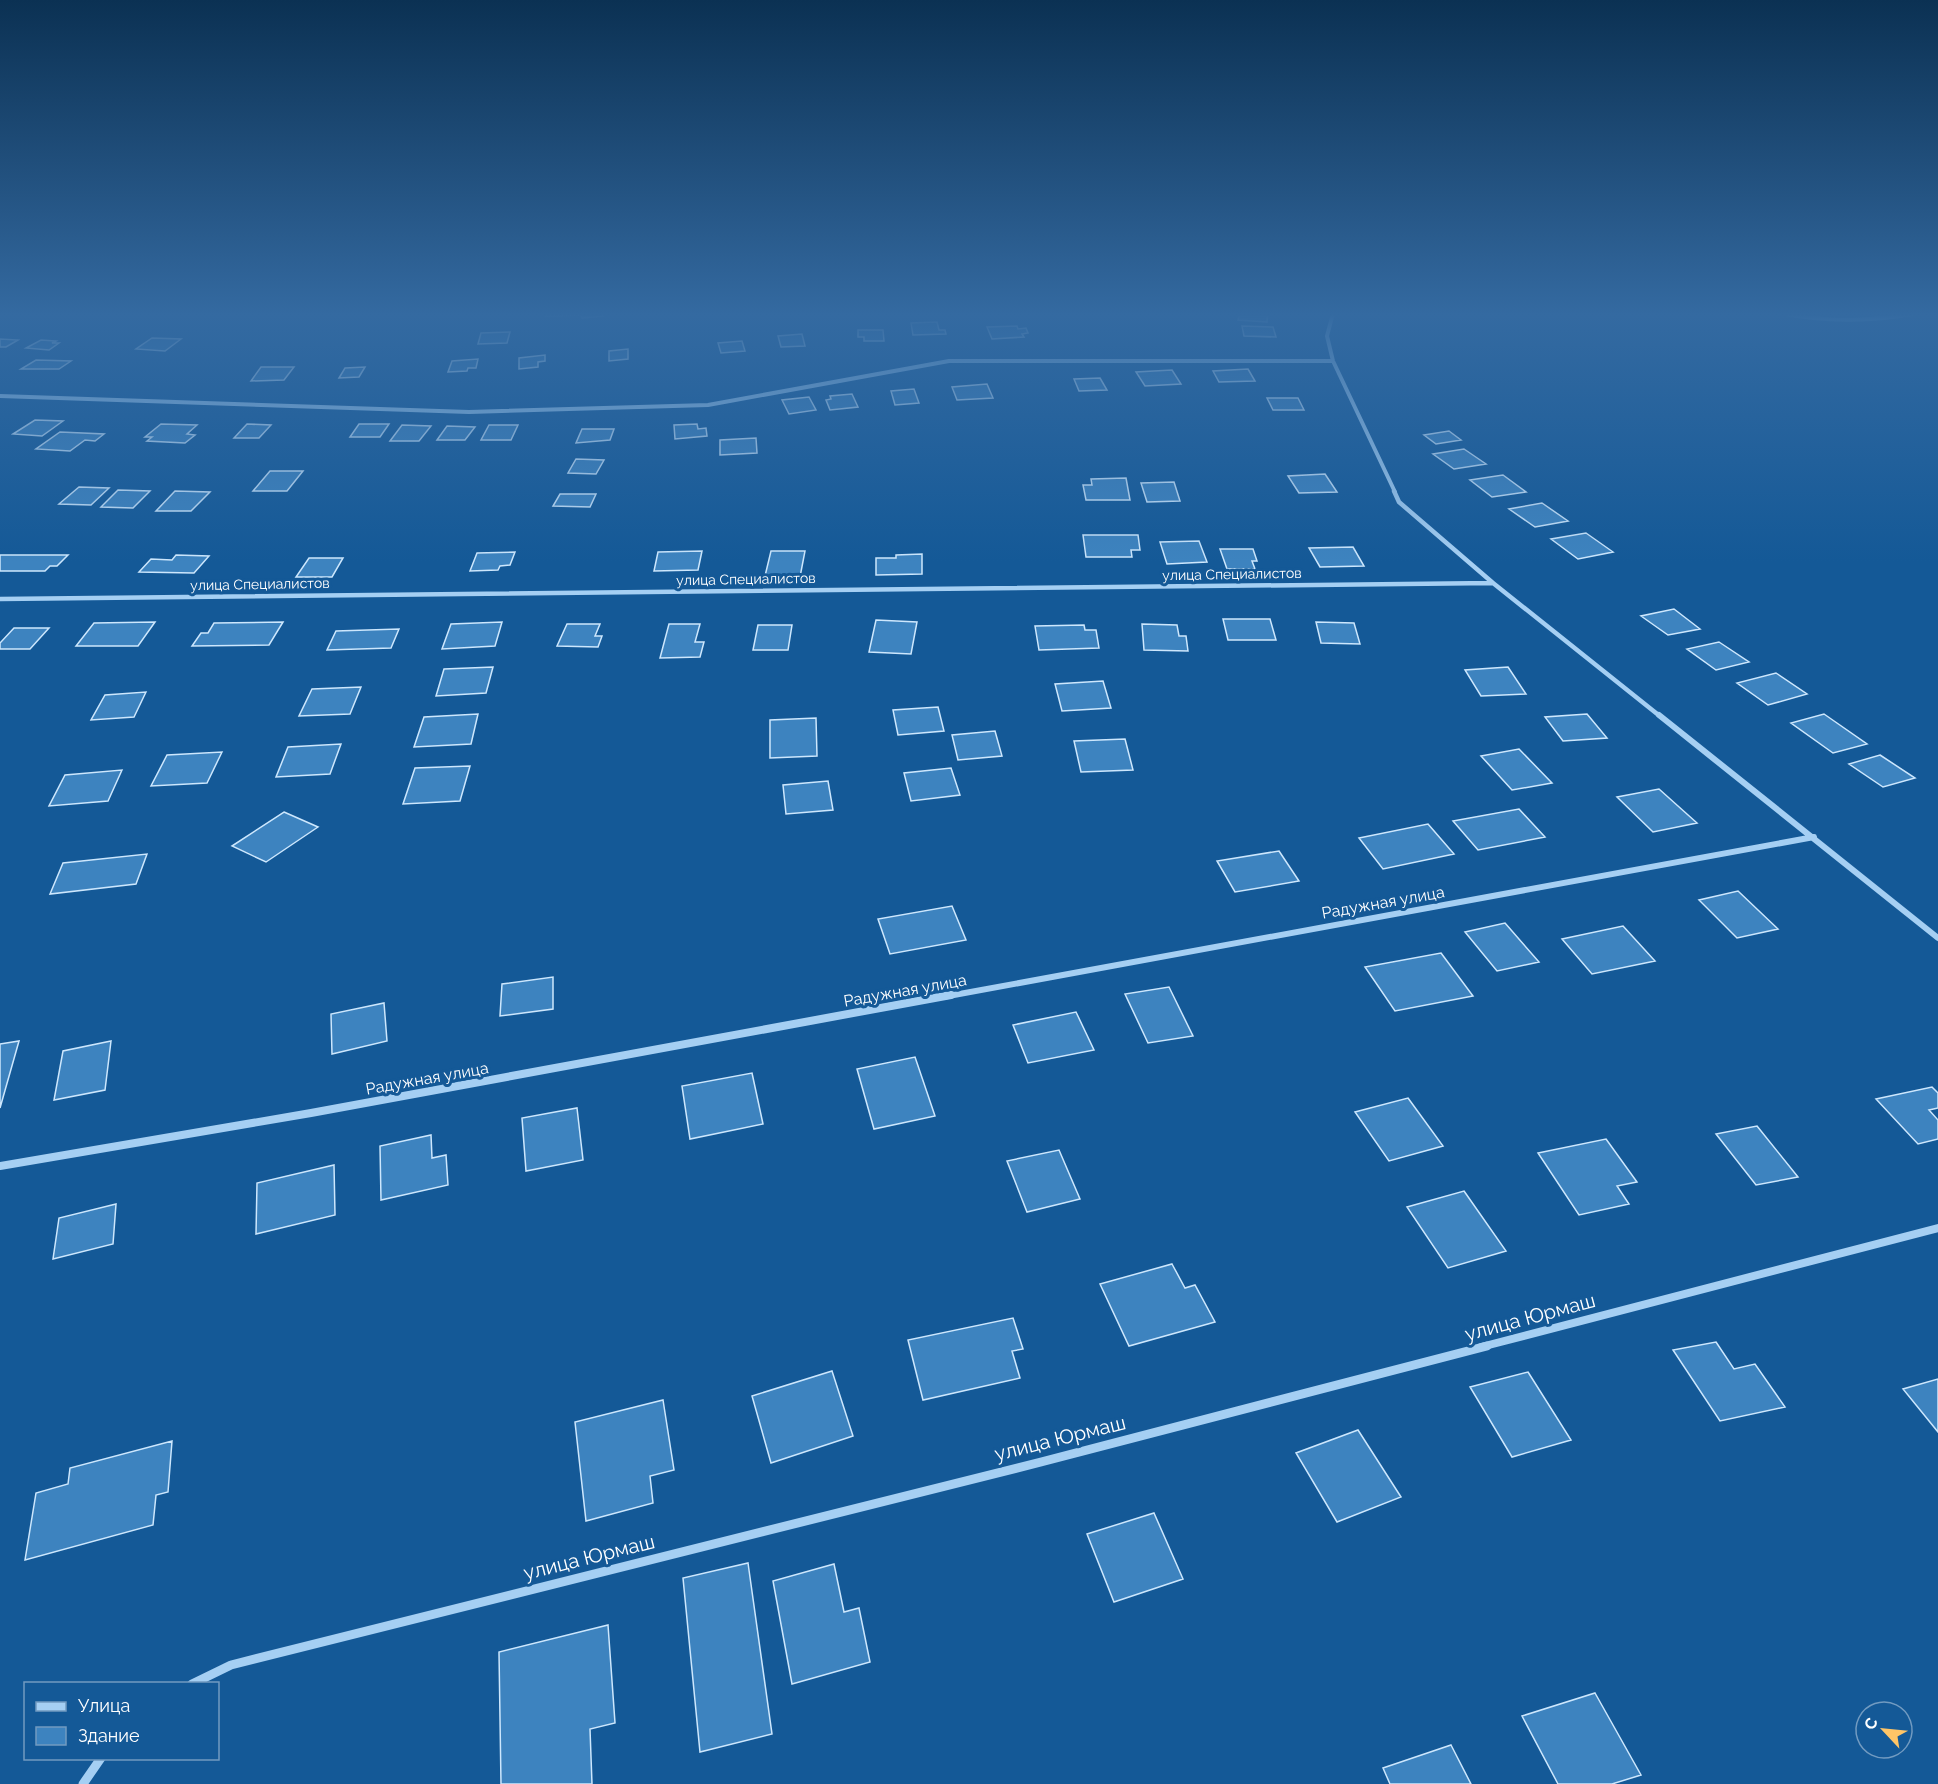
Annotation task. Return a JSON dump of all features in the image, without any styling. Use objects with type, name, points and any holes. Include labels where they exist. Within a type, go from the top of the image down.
[{"type":"street","points":[[0,396],[469,412],[708,405],[761,395]]},
{"type":"street","points":[[1348,395],[1400,502],[1493,583],[1938,938]]},
{"type":"street","name":"улица Специалистов","points":[[0,599],[1493,583]]},
{"type":"street","name":"Радужная улица","points":[[0,1166],[311,1113],[1814,837]]},
{"type":"street","name":"улица Юрмаш","points":[[194,1682],[231,1665],[1029,1465],[1938,1228]]},
{"type":"street","points":[[82,1784],[100,1760]]},
{"type":"building","points":[[853,395],[858,407],[830,410],[826,400],[831,399],[830,396]]},
{"type":"building","points":[[892,395],[916,395],[919,403],[895,405]]},
{"type":"building","points":[[955,395],[992,395],[993,398],[957,400]]},
{"type":"building","points":[[809,397],[816,410],[789,414],[782,400]]},
{"type":"building","points":[[1267,398],[1298,398],[1304,410],[1273,410]]},
{"type":"building","points":[[35,420],[63,421],[42,436],[13,434]]},
{"type":"building","points":[[161,424],[197,425],[187,434],[195,435],[185,443],[147,441],[152,437],[145,437]]},
{"type":"building","points":[[247,424],[271,425],[259,438],[234,438]]},
{"type":"building","points":[[359,424],[389,424],[380,437],[350,437]]},
{"type":"building","points":[[697,424],[698,429],[706,428],[707,436],[675,439],[674,425]]},
{"type":"building","points":[[402,425],[431,426],[419,441],[390,441]]},
{"type":"building","points":[[489,425],[518,425],[511,440],[481,440]]},
{"type":"building","points":[[447,426],[475,427],[465,440],[437,440]]},
{"type":"building","points":[[582,429],[614,429],[610,440],[576,443]]},
{"type":"building","points":[[1449,431],[1461,440],[1436,444],[1424,435]]},
{"type":"building","points":[[60,432],[104,434],[95,441],[85,440],[70,451],[36,449]]},
{"type":"building","points":[[756,438],[757,453],[720,455],[720,440]]},
{"type":"building","points":[[1464,449],[1486,464],[1454,469],[1433,454]]},
{"type":"building","points":[[576,459],[604,460],[596,474],[568,473]]},
{"type":"building","points":[[270,471],[303,471],[287,491],[253,491]]},
{"type":"building","points":[[1325,474],[1337,492],[1299,493],[1288,476]]},
{"type":"building","points":[[1503,475],[1526,492],[1492,497],[1470,480]]},
{"type":"building","points":[[1126,478],[1130,500],[1086,500],[1083,485],[1092,485],[1091,479]]},
{"type":"building","points":[[1174,482],[1180,501],[1147,502],[1141,483]]},
{"type":"building","points":[[79,487],[109,488],[91,505],[59,504]]},
{"type":"building","points":[[118,490],[150,491],[133,508],[101,507]]},
{"type":"building","points":[[175,491],[210,492],[191,511],[156,511]]},
{"type":"building","points":[[560,494],[596,494],[590,507],[553,506]]},
{"type":"building","points":[[1542,503],[1568,521],[1535,527],[1509,509]]},
{"type":"building","points":[[1586,533],[1613,552],[1578,559],[1551,539]]},
{"type":"building","points":[[1083,535],[1138,535],[1140,550],[1131,550],[1132,557],[1086,557]]},
{"type":"building","points":[[1199,541],[1207,562],[1167,564],[1160,542]]},
{"type":"building","points":[[1353,547],[1364,566],[1320,567],[1309,548]]},
{"type":"building","points":[[1220,549],[1253,549],[1257,561],[1252,561],[1255,569],[1227,569]]},
{"type":"building","points":[[702,551],[698,570],[654,571],[658,552]]},
{"type":"building","points":[[771,551],[805,551],[800,577],[765,576]]},
{"type":"building","points":[[515,552],[510,565],[500,566],[498,570],[470,571],[477,553]]},
{"type":"building","points":[[922,554],[922,574],[876,575],[876,558]]},
{"type":"building","points":[[0,555],[68,555],[57,566],[50,566],[45,571],[0,571]]},
{"type":"building","points":[[176,555],[209,556],[194,573],[139,572],[151,559],[172,560]]},
{"type":"building","points":[[309,558],[343,558],[332,577],[296,577]]},
{"type":"building","points":[[1674,609],[1700,629],[1668,635],[1641,616]]},
{"type":"building","points":[[1223,619],[1270,619],[1276,640],[1228,640]]},
{"type":"building","points":[[876,620],[917,622],[911,654],[869,652]]},
{"type":"building","points":[[155,622],[138,646],[76,646],[94,623]]},
{"type":"building","points":[[283,622],[269,645],[192,646],[201,633],[208,633],[214,623]]},
{"type":"building","points":[[502,622],[495,646],[442,649],[451,624]]},
{"type":"building","points":[[1316,622],[1354,623],[1360,644],[1321,643]]},
{"type":"building","points":[[567,624],[600,624],[595,636],[602,636],[598,647],[557,646]]},
{"type":"building","points":[[669,624],[700,624],[695,642],[704,642],[700,657],[660,658]]},
{"type":"building","points":[[1142,624],[1177,625],[1179,636],[1186,636],[1188,651],[1144,650]]},
{"type":"building","points":[[758,625],[792,625],[788,650],[753,650]]},
{"type":"building","points":[[1084,625],[1085,630],[1096,630],[1099,648],[1039,650],[1035,626]]},
{"type":"building","points":[[14,628],[49,628],[30,649],[0,649],[0,643]]},
{"type":"building","points":[[399,629],[391,648],[327,650],[336,631]]},
{"type":"building","points":[[1719,642],[1749,662],[1716,670],[1687,649]]},
{"type":"building","points":[[493,667],[486,693],[436,696],[444,669]]},
{"type":"building","points":[[1508,667],[1526,694],[1481,696],[1465,670]]},
{"type":"building","points":[[1776,673],[1807,694],[1768,705],[1737,683]]},
{"type":"building","points":[[1103,681],[1111,708],[1062,711],[1055,684]]},
{"type":"building","points":[[361,687],[350,714],[299,716],[312,689]]},
{"type":"building","points":[[146,692],[134,717],[91,720],[105,695]]},
{"type":"building","points":[[938,707],[944,731],[898,735],[893,710]]},
{"type":"building","points":[[478,714],[471,744],[414,747],[424,717]]},
{"type":"building","points":[[1587,714],[1607,738],[1563,741],[1545,717]]},
{"type":"building","points":[[1824,714],[1867,744],[1833,753],[1791,723]]},
{"type":"building","points":[[816,718],[817,756],[770,758],[770,720]]},
{"type":"building","points":[[995,731],[1002,756],[958,760],[952,735]]},
{"type":"building","points":[[1125,739],[1133,770],[1081,772],[1074,741]]},
{"type":"building","points":[[341,744],[330,774],[276,777],[288,747]]},
{"type":"building","points":[[1519,749],[1552,783],[1512,790],[1481,756]]},
{"type":"building","points":[[222,752],[207,783],[151,786],[167,755]]},
{"type":"building","points":[[1880,755],[1915,778],[1883,787],[1849,764]]},
{"type":"building","points":[[470,766],[460,801],[403,804],[415,768]]},
{"type":"building","points":[[951,768],[960,795],[911,801],[904,773]]},
{"type":"building","points":[[122,770],[108,801],[49,806],[65,775]]},
{"type":"building","points":[[828,781],[833,810],[786,814],[783,785]]},
{"type":"building","points":[[1659,789],[1697,823],[1653,832],[1617,797]]},
{"type":"building","points":[[1519,809],[1545,837],[1478,850],[1453,821]]},
{"type":"building","points":[[284,812],[318,827],[266,862],[232,846]]},
{"type":"building","points":[[1428,824],[1454,854],[1383,869],[1359,838]]},
{"type":"building","points":[[1279,851],[1299,881],[1235,892],[1217,861]]},
{"type":"building","points":[[147,854],[136,884],[50,894],[63,863]]},
{"type":"building","points":[[1738,891],[1778,929],[1737,938],[1699,900]]},
{"type":"building","points":[[952,906],[966,940],[890,954],[878,919]]},
{"type":"building","points":[[1505,923],[1539,962],[1497,971],[1465,932]]},
{"type":"building","points":[[1623,926],[1655,961],[1592,974],[1562,939]]},
{"type":"building","points":[[1441,953],[1473,996],[1395,1011],[1365,967]]},
{"type":"building","points":[[553,977],[553,1009],[500,1016],[502,984]]},
{"type":"building","points":[[1169,987],[1193,1036],[1148,1043],[1125,994]]},
{"type":"building","points":[[384,1003],[387,1041],[332,1054],[331,1014]]},
{"type":"building","points":[[1076,1012],[1094,1050],[1028,1063],[1013,1025]]},
{"type":"building","points":[[19,1041],[0,1108],[0,1044]]},
{"type":"building","points":[[111,1041],[105,1090],[54,1100],[63,1051]]},
{"type":"building","points":[[915,1057],[935,1116],[874,1129],[857,1069]]},
{"type":"building","points":[[752,1073],[763,1124],[690,1139],[682,1086]]},
{"type":"building","points":[[1932,1087],[1938,1093],[1938,1108],[1929,1110],[1938,1120],[1938,1139],[1918,1144],[1876,1099]]},
{"type":"building","points":[[1408,1098],[1443,1146],[1389,1161],[1355,1112]]},
{"type":"building","points":[[577,1108],[583,1160],[526,1171],[522,1118]]},
{"type":"building","points":[[1757,1126],[1798,1177],[1756,1185],[1716,1134]]},
{"type":"building","points":[[431,1135],[432,1158],[446,1155],[448,1185],[381,1200],[380,1146]]},
{"type":"building","points":[[1606,1139],[1637,1182],[1617,1186],[1629,1204],[1579,1215],[1538,1153]]},
{"type":"building","points":[[1059,1150],[1080,1199],[1027,1212],[1007,1161]]},
{"type":"building","points":[[334,1165],[335,1215],[256,1234],[257,1183]]},
{"type":"building","points":[[1464,1191],[1506,1251],[1448,1268],[1407,1207]]},
{"type":"building","points":[[116,1204],[113,1244],[53,1259],[59,1218]]},
{"type":"building","points":[[1172,1264],[1185,1288],[1195,1285],[1215,1322],[1129,1346],[1100,1284]]},
{"type":"building","points":[[1013,1318],[1023,1349],[1012,1351],[1020,1378],[923,1400],[908,1340]]},
{"type":"building","points":[[1716,1342],[1734,1369],[1755,1364],[1785,1407],[1720,1421],[1673,1350]]},
{"type":"building","points":[[832,1371],[853,1436],[771,1463],[752,1396]]},
{"type":"building","points":[[1528,1372],[1571,1440],[1512,1457],[1470,1387]]},
{"type":"building","points":[[1938,1379],[1938,1432],[1903,1389]]},
{"type":"building","points":[[663,1400],[674,1470],[650,1476],[653,1503],[586,1521],[575,1422]]},
{"type":"building","points":[[1358,1430],[1401,1497],[1337,1522],[1296,1453]]},
{"type":"building","points":[[172,1441],[168,1492],[156,1495],[153,1525],[25,1560],[36,1493],[68,1484],[70,1468]]},
{"type":"building","points":[[1154,1513],[1183,1579],[1114,1602],[1087,1534]]},
{"type":"building","points":[[748,1563],[772,1734],[700,1752],[683,1578]]},
{"type":"building","points":[[834,1564],[844,1612],[859,1608],[870,1662],[792,1684],[773,1581]]},
{"type":"building","points":[[608,1625],[615,1723],[590,1729],[592,1784],[501,1784],[499,1652]]},
{"type":"building","points":[[1595,1693],[1641,1775],[1612,1784],[1558,1784],[1522,1716]]},
{"type":"building","points":[[1451,1745],[1471,1784],[1390,1784],[1383,1768]]}]
